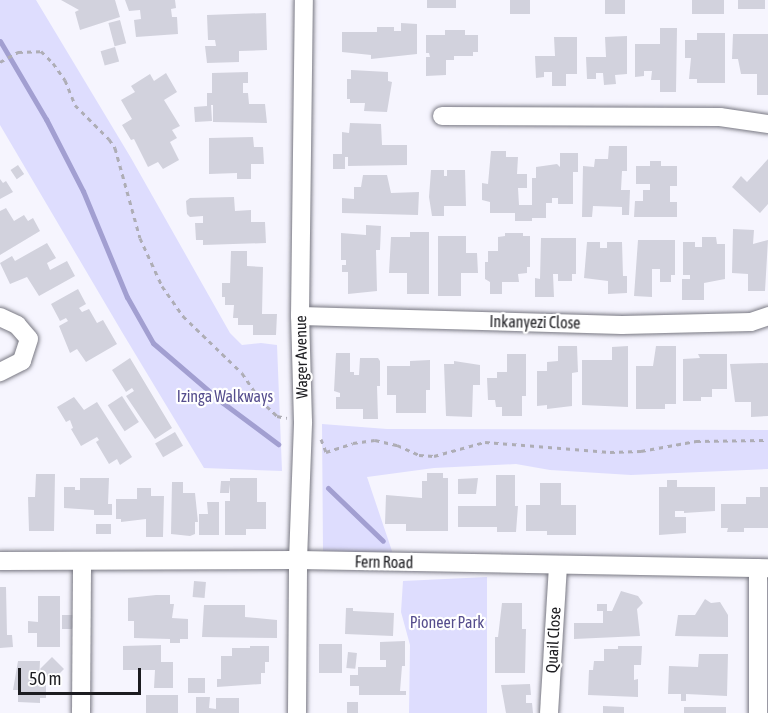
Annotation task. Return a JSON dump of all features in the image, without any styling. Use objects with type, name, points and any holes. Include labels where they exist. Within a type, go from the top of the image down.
[{"type":"street","name":"Wager Avenue","points":[[297,713],[298,560],[303,422],[300,316],[304,0]]},
{"type":"street","points":[[442,116],[720,117],[768,124]]},
{"type":"street","name":"Inkanyezi Close","points":[[300,316],[622,325],[751,322],[768,316]]},
{"type":"street","points":[[0,317],[17,325],[28,339],[22,361],[0,372]]},
{"type":"street","name":"Fern Road","points":[[0,561],[298,560],[763,568]]},
{"type":"street","points":[[81,713],[82,562]]},
{"type":"street","name":"Quail Close","points":[[549,713],[558,566]]},
{"type":"street","points":[[758,713],[763,568]]},
{"type":"path","points":[[1,62],[18,52],[41,51],[47,57],[65,80],[75,105],[115,148],[145,252],[172,302],[195,329],[232,362],[260,400],[277,416],[303,422]]},
{"type":"path","points":[[320,437],[326,452],[353,443],[375,440],[397,445],[419,455],[434,456],[485,442],[610,452],[641,451],[696,441],[768,440]]},
{"type":"green space","name":"Izinga Walkways","points":[[0,0],[36,0],[131,158],[230,333],[242,345],[261,343],[277,345],[282,471],[204,468],[122,332],[0,125]]},
{"type":"green space","points":[[322,424],[387,429],[768,430],[768,469],[631,475],[550,470],[516,464],[434,468],[367,477],[393,554],[323,551]]},
{"type":"green space","name":"Pioneer Park","points":[[487,577],[487,713],[409,713],[410,645],[401,612],[403,581]]},
{"type":"building","points":[[61,0],[115,0],[120,17],[80,30],[75,12],[79,10]]},
{"type":"building","points":[[125,0],[175,0],[176,8],[171,9],[172,17],[177,17],[178,34],[136,37],[134,20],[141,19],[140,10],[129,11]]},
{"type":"building","points":[[427,0],[456,0],[456,8],[427,8]]},
{"type":"building","points":[[510,0],[530,0],[530,14],[510,14]]},
{"type":"building","points":[[605,0],[625,0],[625,14],[605,14]]},
{"type":"building","points":[[692,0],[724,0],[724,14],[692,14]]},
{"type":"building","points":[[738,0],[765,0],[765,9],[738,9]]},
{"type":"building","points":[[266,13],[267,50],[239,51],[239,62],[207,63],[205,46],[216,46],[215,40],[208,40],[207,15]]},
{"type":"building","points":[[120,20],[126,43],[115,46],[108,23]]},
{"type":"building","points":[[401,23],[417,24],[417,54],[371,59],[371,55],[342,52],[342,32],[377,32],[377,27],[394,27],[394,31],[401,31]]},
{"type":"building","points":[[660,28],[677,28],[676,92],[660,92],[660,80],[651,80],[652,71],[644,71],[644,76],[635,77],[635,44],[660,44]]},
{"type":"building","points":[[445,30],[465,30],[465,35],[478,35],[478,52],[473,52],[473,56],[454,56],[454,60],[446,60],[446,75],[426,76],[426,57],[430,57],[429,53],[426,53],[426,35],[445,35]]},
{"type":"building","points":[[697,33],[725,33],[725,83],[697,83],[697,79],[689,79],[691,58],[685,58],[685,40],[697,40]]},
{"type":"building","points":[[733,34],[768,34],[768,95],[757,95],[757,74],[741,74],[738,59],[732,59]]},
{"type":"building","points":[[627,36],[627,74],[615,75],[616,84],[604,85],[603,73],[596,73],[596,79],[587,79],[586,57],[606,57],[605,37]]},
{"type":"building","points":[[554,37],[577,37],[577,74],[566,74],[566,86],[552,86],[552,72],[544,72],[544,77],[536,78],[535,56],[555,56]]},
{"type":"building","points":[[115,47],[119,61],[105,66],[101,51]]},
{"type":"building","points":[[351,70],[388,72],[388,81],[392,82],[387,112],[364,111],[365,103],[350,103],[350,99],[347,99],[347,79],[351,79]]},
{"type":"building","points":[[248,72],[248,83],[243,83],[243,93],[248,93],[249,104],[265,104],[267,123],[213,122],[213,105],[211,105],[212,121],[195,122],[194,107],[207,106],[207,93],[212,93],[212,73]]},
{"type":"building","points":[[166,73],[177,92],[164,100],[180,126],[172,130],[177,138],[170,142],[179,160],[163,169],[158,162],[148,167],[134,139],[131,140],[122,125],[132,119],[121,100],[135,92],[131,86],[150,74],[154,81]]},
{"type":"building","points":[[350,123],[381,124],[382,145],[407,145],[407,165],[348,166],[348,157],[345,157],[345,169],[333,169],[333,154],[342,154],[342,132],[349,133]]},
{"type":"building","points":[[253,137],[254,147],[263,147],[264,164],[251,164],[251,179],[237,179],[237,173],[209,174],[209,138]]},
{"type":"building","points":[[609,146],[627,146],[627,171],[622,171],[621,190],[630,190],[629,215],[622,215],[622,207],[593,206],[592,217],[582,217],[583,166],[594,167],[595,159],[608,159]]},
{"type":"building","points":[[491,151],[506,151],[506,157],[518,157],[517,174],[527,174],[527,188],[518,188],[519,205],[532,205],[532,178],[536,178],[536,167],[557,164],[560,167],[560,153],[578,153],[578,172],[573,172],[573,204],[558,204],[558,198],[552,198],[552,203],[546,203],[546,218],[532,218],[532,221],[515,221],[515,213],[490,213],[490,202],[482,200],[482,183],[488,184]]},
{"type":"building","points":[[768,159],[768,204],[760,213],[732,187],[741,176],[747,182]]},
{"type":"building","points":[[650,161],[661,161],[661,166],[677,166],[677,186],[670,186],[670,202],[677,202],[677,217],[634,217],[635,201],[643,201],[643,190],[650,190],[650,184],[636,184],[636,166],[650,166]]},
{"type":"building","points":[[18,165],[24,174],[17,179],[11,170]]},
{"type":"building","points":[[431,170],[444,170],[444,176],[447,176],[447,170],[465,170],[466,206],[444,206],[444,216],[432,216],[429,197]]},
{"type":"building","points":[[363,175],[387,175],[391,193],[419,192],[418,215],[342,213],[342,198],[354,199],[354,187],[361,187]]},
{"type":"building","points":[[0,179],[3,183],[6,181],[13,192],[0,199]]},
{"type":"building","points":[[234,197],[235,211],[251,210],[251,222],[265,222],[266,243],[203,245],[203,240],[196,240],[195,223],[203,223],[203,216],[190,217],[187,214],[186,201],[190,198]]},
{"type":"building","points":[[6,208],[14,221],[24,215],[28,221],[33,218],[40,231],[0,255],[0,211]]},
{"type":"building","points":[[366,225],[381,226],[380,250],[376,250],[377,291],[348,294],[348,272],[342,272],[342,265],[346,265],[346,260],[341,260],[341,233],[366,235]]},
{"type":"building","points":[[733,229],[754,230],[753,244],[768,240],[765,291],[748,291],[748,274],[732,273]]},
{"type":"building","points":[[410,232],[429,232],[429,294],[407,294],[407,273],[389,273],[391,237],[410,237]]},
{"type":"building","points":[[505,233],[523,233],[523,236],[530,236],[530,267],[527,267],[527,273],[518,274],[519,282],[502,282],[502,294],[490,294],[490,282],[485,279],[485,262],[488,262],[488,251],[498,251],[498,237],[505,236]]},
{"type":"building","points":[[438,236],[466,236],[466,253],[477,253],[478,273],[461,273],[461,296],[438,296]]},
{"type":"building","points":[[702,237],[716,237],[717,244],[725,244],[725,279],[704,283],[704,300],[682,300],[682,279],[690,279],[690,275],[683,275],[683,242],[695,242],[695,247],[702,247]]},
{"type":"building","points":[[541,238],[576,238],[576,274],[572,274],[572,281],[558,281],[558,274],[553,274],[554,297],[535,297],[535,278],[540,279]]},
{"type":"building","points":[[638,240],[675,240],[675,275],[671,275],[671,282],[660,282],[660,269],[652,269],[652,297],[634,296]]},
{"type":"building","points":[[587,242],[600,242],[600,248],[607,248],[607,242],[622,242],[623,276],[627,276],[627,293],[608,294],[608,281],[584,278]]},
{"type":"building","points":[[47,243],[56,258],[47,263],[50,270],[67,261],[75,276],[39,296],[27,277],[10,284],[0,263],[12,256],[15,261]]},
{"type":"building","points":[[231,251],[247,251],[247,266],[263,267],[262,314],[277,314],[276,335],[253,335],[253,325],[238,325],[238,318],[233,318],[234,305],[225,305],[225,297],[222,297],[222,283],[230,283]]},
{"type":"building","points":[[78,289],[86,304],[79,308],[82,312],[89,309],[97,323],[103,320],[117,344],[86,362],[77,349],[70,353],[59,326],[68,321],[66,318],[60,321],[51,304]]},
{"type":"building","points":[[558,346],[577,346],[578,372],[572,373],[572,406],[547,409],[547,405],[537,406],[537,371],[547,371],[547,362],[558,361]]},
{"type":"building","points":[[628,346],[628,407],[582,405],[582,360],[612,360],[612,347]]},
{"type":"building","points":[[656,346],[676,346],[676,404],[665,404],[665,409],[636,409],[636,366],[653,366]]},
{"type":"building","points":[[336,353],[350,353],[350,372],[354,372],[354,375],[359,375],[360,358],[378,358],[380,361],[380,386],[377,386],[378,419],[363,419],[363,409],[336,409],[336,397],[340,397],[340,393],[334,391]]},
{"type":"building","points":[[507,354],[526,354],[526,396],[522,396],[522,416],[502,416],[502,407],[496,407],[495,400],[488,400],[487,378],[497,378],[497,372],[507,372]]},
{"type":"building","points":[[698,354],[727,354],[727,389],[712,389],[712,397],[701,397],[701,401],[683,401],[683,359],[700,358]]},
{"type":"building","points":[[130,358],[172,428],[155,439],[126,396],[134,391],[132,388],[126,392],[112,370]]},
{"type":"building","points":[[430,360],[430,390],[426,390],[426,413],[396,413],[396,395],[387,395],[387,366],[410,366],[410,361]]},
{"type":"building","points":[[454,361],[480,365],[480,385],[473,385],[472,417],[446,416],[444,364],[454,364]]},
{"type":"building","points":[[768,363],[768,416],[751,417],[751,402],[735,402],[730,364]]},
{"type":"building","points":[[122,396],[139,422],[125,431],[108,405]]},
{"type":"building","points":[[74,397],[84,410],[97,402],[132,457],[120,465],[117,459],[109,464],[96,442],[99,440],[97,437],[81,446],[71,429],[73,428],[70,420],[66,422],[57,407]]},
{"type":"building","points":[[175,432],[183,446],[163,457],[155,444]]},
{"type":"building","points":[[427,473],[443,473],[443,478],[448,478],[448,531],[406,531],[406,524],[385,524],[386,495],[422,498],[422,481],[427,481]]},
{"type":"building","points":[[36,474],[55,474],[54,531],[29,531],[28,497],[35,497]]},
{"type":"building","points":[[496,475],[515,475],[515,506],[518,506],[516,532],[497,532],[497,527],[458,527],[458,506],[496,506]]},
{"type":"building","points":[[80,478],[109,478],[108,504],[112,504],[112,515],[94,515],[94,510],[64,508],[64,487],[75,487],[75,490],[80,490]]},
{"type":"building","points":[[230,478],[257,478],[257,502],[266,502],[266,529],[246,529],[246,535],[225,535],[225,501],[230,501],[230,484],[229,493],[220,493],[221,481],[230,481]]},
{"type":"building","points":[[478,478],[476,494],[458,494],[458,479]]},
{"type":"building","points":[[667,480],[677,480],[677,487],[715,487],[715,511],[684,513],[684,511],[675,511],[675,517],[686,517],[686,533],[659,535],[659,487],[667,487]]},
{"type":"building","points":[[172,482],[183,482],[183,493],[195,493],[198,522],[195,522],[195,534],[190,536],[171,534]]},
{"type":"building","points":[[540,483],[561,483],[561,505],[576,505],[576,535],[547,535],[547,531],[526,531],[526,505],[540,505]]},
{"type":"building","points":[[760,487],[768,487],[768,528],[744,528],[744,532],[727,532],[728,528],[721,528],[721,504],[746,504],[746,497],[760,497]]},
{"type":"building","points":[[137,488],[151,488],[151,496],[164,496],[163,537],[146,537],[146,519],[121,522],[121,519],[116,519],[116,499],[137,499]]},
{"type":"building","points":[[207,502],[219,502],[219,535],[199,535],[199,514],[208,514]]},
{"type":"building","points":[[96,524],[111,524],[111,534],[96,534]]},
{"type":"building","points":[[194,581],[206,582],[205,598],[193,597]]},
{"type":"building","points":[[0,587],[6,587],[7,635],[12,635],[13,647],[0,648]]},
{"type":"building","points":[[621,591],[638,596],[643,603],[637,609],[640,636],[574,639],[574,623],[603,623],[603,611],[597,611],[597,604],[607,604],[607,611],[612,611]]},
{"type":"building","points":[[170,595],[170,604],[174,604],[172,618],[188,619],[188,639],[180,639],[180,643],[170,643],[170,639],[134,638],[134,621],[128,621],[128,598]]},
{"type":"building","points":[[38,596],[60,596],[60,647],[37,647],[37,633],[28,633],[28,621],[38,622]]},
{"type":"building","points":[[705,599],[711,603],[720,602],[728,615],[728,637],[675,636],[678,615],[695,615]]},
{"type":"building","points":[[502,603],[522,603],[522,629],[526,629],[525,673],[495,673],[495,637],[498,637]]},
{"type":"building","points":[[204,605],[245,605],[245,617],[277,620],[277,638],[202,637]]},
{"type":"building","points":[[346,608],[353,608],[353,611],[394,613],[393,636],[345,634]]},
{"type":"building","points":[[62,615],[74,615],[74,629],[62,629]]},
{"type":"building","points":[[405,641],[405,666],[402,666],[400,691],[406,691],[406,695],[359,695],[359,686],[350,686],[350,675],[358,675],[358,667],[386,667],[386,660],[380,660],[380,642]]},
{"type":"building","points":[[319,644],[342,644],[342,673],[319,673]]},
{"type":"building","points":[[161,645],[161,662],[173,662],[173,688],[154,688],[155,670],[123,670],[123,646]]},
{"type":"building","points":[[250,646],[269,646],[269,662],[265,662],[265,673],[261,673],[261,684],[217,687],[217,679],[221,679],[221,656],[232,656],[232,648],[250,648]]},
{"type":"building","points":[[618,646],[642,646],[641,665],[634,665],[634,680],[638,679],[638,697],[588,695],[589,670],[593,670],[594,661],[604,661],[604,649],[618,649]]},
{"type":"building","points":[[348,652],[357,653],[355,669],[346,668]]},
{"type":"building","points":[[699,654],[728,654],[727,696],[686,694],[686,701],[681,701],[681,694],[668,694],[669,666],[698,667]]},
{"type":"building","points":[[52,657],[64,669],[52,681],[40,669]]},
{"type":"building","points":[[18,661],[40,661],[39,684],[46,685],[46,698],[40,698],[40,703],[18,702],[18,690],[13,690]]},
{"type":"building","points":[[188,678],[205,678],[205,693],[188,693]]},
{"type":"building","points":[[530,684],[531,695],[526,695],[526,703],[532,703],[533,713],[506,713],[501,685]]},
{"type":"building","points":[[146,695],[178,695],[178,713],[146,713]]},
{"type":"building","points":[[196,697],[210,697],[209,708],[216,709],[216,698],[239,698],[239,713],[196,713]]},
{"type":"building","points":[[347,702],[358,702],[358,713],[347,713]]},
{"type":"building","points":[[603,706],[624,707],[624,713],[603,713]]},
{"type":"building","points":[[684,707],[726,707],[726,713],[684,713]]},
{"type":"waterway","points":[[0,41],[46,119],[83,191],[127,297],[153,343],[223,403],[278,444]]},
{"type":"waterway","points":[[328,488],[383,541]]}]
